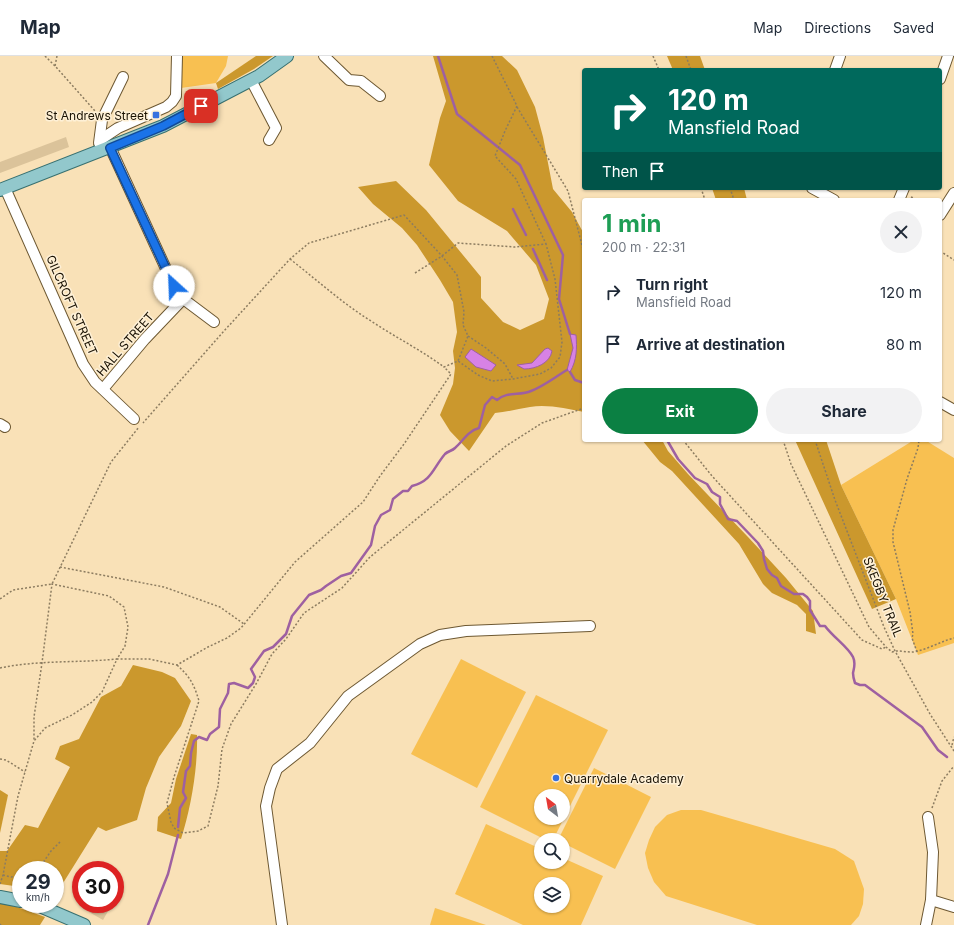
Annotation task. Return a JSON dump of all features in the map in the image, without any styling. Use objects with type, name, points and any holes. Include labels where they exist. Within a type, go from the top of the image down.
[{"type":"main road","points":[[2,189],[99,146],[110,148],[163,126],[251,80],[288,56]]},
{"type":"main road","points":[[0,897],[12,899]]},
{"type":"main road","points":[[55,913],[84,925]]},
{"type":"street","points":[[99,146],[118,128],[166,107],[172,102],[176,96],[177,56]]},
{"type":"street","points":[[324,56],[349,80],[362,82],[380,96]]},
{"type":"street","points":[[836,68],[840,56]]},
{"type":"street","points":[[942,73],[948,56]]},
{"type":"street","points":[[99,146],[102,120],[123,76]]},
{"type":"street","points":[[251,80],[276,128],[269,140]]},
{"type":"street","points":[[110,148],[178,295],[214,322]]},
{"type":"street","name":"GILCROFT STREET","points":[[2,189],[83,364],[95,382],[134,419]]},
{"type":"street","points":[[942,212],[954,193]]},
{"type":"street","points":[[817,194],[828,198]]},
{"type":"street","name":"HALL STREET","points":[[103,389],[145,339],[183,299]]},
{"type":"street","points":[[942,403],[954,410]]},
{"type":"street","points":[[282,925],[266,806],[270,788],[277,769],[310,743],[348,696],[420,644],[440,635],[466,631],[590,626]]},
{"type":"street","points":[[926,925],[931,900],[933,852],[928,817]]},
{"type":"street","points":[[931,900],[954,907]]},
{"type":"path","points":[[45,56],[102,120]]},
{"type":"path","points":[[55,66],[57,56]]},
{"type":"path","points":[[492,56],[517,106],[568,190],[582,245]]},
{"type":"path","points":[[653,56],[658,68]]},
{"type":"path","points":[[686,56],[690,68]]},
{"type":"path","points":[[458,361],[478,375],[492,381],[540,374],[551,368],[560,357],[562,342],[555,279],[546,244],[516,179],[495,156],[505,130],[517,106]]},
{"type":"path","points":[[0,884],[18,796],[34,741],[34,717],[52,584],[111,462],[142,424],[224,331],[290,259],[309,243],[404,216],[442,256],[457,275],[464,312],[463,325],[468,336],[486,348],[505,364],[513,379]]},
{"type":"path","points":[[415,273],[442,256],[458,243],[514,247],[546,244]]},
{"type":"path","points":[[942,252],[954,260]]},
{"type":"path","points":[[177,665],[227,638],[244,624],[295,562],[363,502],[451,374],[424,352],[371,321],[342,301],[290,259]]},
{"type":"path","points":[[444,367],[458,361],[468,336]]},
{"type":"path","points":[[0,668],[12,665],[117,659],[149,660],[177,665],[188,675],[196,689],[199,701],[167,803],[171,822],[174,828],[183,833],[198,831],[208,826],[218,786],[222,750],[231,724],[256,684],[272,654],[286,639],[304,613],[342,588],[370,557],[506,446],[542,423],[582,409]]},
{"type":"path","points":[[685,442],[712,476],[862,640],[882,649],[886,647]]},
{"type":"path","points":[[784,442],[791,464],[869,627],[886,647],[892,652],[916,652],[941,641],[954,638]]},
{"type":"path","name":"SKEGBY TRAIL","points":[[816,442],[838,508],[884,627],[895,651],[930,714],[954,751]]},
{"type":"path","points":[[916,652],[912,638],[913,634],[910,612],[893,542],[893,530],[905,484],[919,442]]},
{"type":"path","points":[[60,567],[164,587],[220,607],[244,624]]},
{"type":"path","points":[[0,599],[13,590],[52,584],[109,596],[124,607],[128,627],[125,646],[117,659],[102,692],[92,702],[72,716],[45,728],[34,741]]},
{"type":"path","points":[[952,746],[954,737]]},
{"type":"path","points":[[0,759],[6,760],[25,772]]},
{"type":"path","points":[[928,817],[942,781],[954,766]]},
{"type":"path","points":[[44,861],[60,842]]},
{"type":"path","points":[[3,875],[12,877]]},
{"type":"shaded area","points":[[180,56],[228,56],[226,66],[216,83],[181,88]]},
{"type":"shaded area","points":[[256,56],[273,56],[254,69],[218,89],[216,83]]},
{"type":"shaded area","points":[[433,56],[502,56],[517,70],[535,107],[543,137],[553,189],[572,212],[582,230],[582,412],[557,407],[537,406],[495,413],[469,451],[450,431],[440,415],[453,384],[455,368],[453,351],[457,332],[453,302],[417,245],[402,228],[373,204],[358,187],[396,181],[426,210],[481,277],[481,298],[503,322],[520,330],[544,319],[549,299],[536,265],[507,231],[458,201],[429,165],[440,118],[446,101]]},
{"type":"shaded area","points":[[667,56],[700,56],[704,68],[672,68]]},
{"type":"shaded area","points":[[713,190],[744,190],[746,198],[715,198]]},
{"type":"shaded area","points":[[570,334],[576,335],[576,354],[570,372],[567,370],[573,348]]},
{"type":"shaded area","points":[[548,348],[552,351],[551,355],[542,364],[533,368],[524,369],[517,365],[532,363],[545,349]]},
{"type":"shaded area","points":[[471,349],[496,365],[491,371],[476,367],[465,357]]},
{"type":"shaded area","points":[[644,442],[663,442],[668,451],[688,474],[786,578],[813,611],[816,634],[806,631],[806,614],[797,605],[772,593],[763,584],[739,544],[672,471],[660,462]]},
{"type":"shaded area","points":[[796,442],[827,442],[841,485],[896,599],[872,609]]},
{"type":"shaded area","points":[[911,442],[928,442],[954,458],[954,643],[918,655],[896,599],[841,485]]},
{"type":"shaded area","points":[[461,659],[526,692],[477,788],[411,754]]},
{"type":"shaded area","points":[[133,665],[162,672],[175,678],[191,701],[181,726],[159,757],[146,788],[137,820],[106,831],[98,827],[77,861],[72,861],[72,869],[64,882],[64,861],[12,861],[12,886],[0,884],[0,851],[7,851],[25,825],[38,828],[70,767],[55,759],[60,746],[79,739],[101,697],[121,686]]},
{"type":"shaded area","points":[[536,695],[608,730],[570,806],[570,789],[534,789],[534,825],[560,825],[556,833],[534,834],[480,807]]},
{"type":"shaded area","points":[[191,734],[197,735],[195,774],[191,801],[181,839],[157,831],[158,817],[171,803],[176,779]]},
{"type":"shaded area","points":[[594,768],[651,797],[615,869],[570,846],[570,833],[562,833],[566,825],[570,825],[570,816]]},
{"type":"shaded area","points":[[0,790],[8,795],[0,833]]},
{"type":"shaded area","points":[[681,810],[701,810],[835,849],[854,861],[864,889],[863,904],[859,916],[851,925],[757,925],[666,896],[654,882],[648,868],[645,853],[655,827],[667,815]]},
{"type":"shaded area","points":[[486,824],[534,846],[534,869],[570,869],[570,861],[603,876],[581,925],[523,925],[455,894]]},
{"type":"shaded area","points":[[0,903],[12,906],[12,913],[34,913],[45,917],[40,925],[0,925]]},
{"type":"shaded area","points":[[435,908],[486,925],[430,925]]},
{"type":"building","points":[[66,137],[69,147],[0,173],[0,162]]},
{"type":"building","points":[[91,913],[107,913],[103,920]]},
{"type":"waterway","points":[[438,56],[457,114],[520,165],[563,255],[559,299],[570,334]]},
{"type":"waterway","points":[[513,209],[526,235]]},
{"type":"waterway","points":[[533,249],[547,280]]},
{"type":"waterway","points":[[178,827],[180,808],[186,798],[183,792],[186,771],[190,766],[194,741],[199,737],[207,740],[210,734],[219,727],[220,709],[228,693],[229,684],[234,683],[248,688],[253,683],[255,677],[251,669],[264,651],[273,647],[286,634],[292,616],[309,595],[321,590],[341,576],[351,573],[371,545],[375,526],[381,515],[390,510],[393,499],[403,491],[408,491],[412,486],[424,481],[432,473],[447,452],[454,449],[466,436],[475,429],[479,428],[485,405],[492,397],[497,400],[501,397],[531,391],[567,370]]},
{"type":"waterway","points":[[570,372],[575,380],[582,382]]},
{"type":"waterway","points":[[668,442],[678,459],[695,478],[707,484],[712,492],[720,497],[720,504],[728,519],[737,521],[758,543],[763,551],[767,569],[777,578],[781,586],[794,594],[803,594],[807,597],[810,601],[810,610],[820,626],[825,626],[851,653],[854,661],[853,673],[855,683],[865,685],[922,727],[938,750],[947,757]]},
{"type":"waterway","points":[[148,925],[168,874],[178,835]]},
{"type":"place","name":"St Andrews Street","points":[[156,115]]},
{"type":"place","name":"Quarrydale Academy","points":[[556,778]]},
{"type":"route","points":[[174,286],[110,148],[163,126],[201,106]]}]
